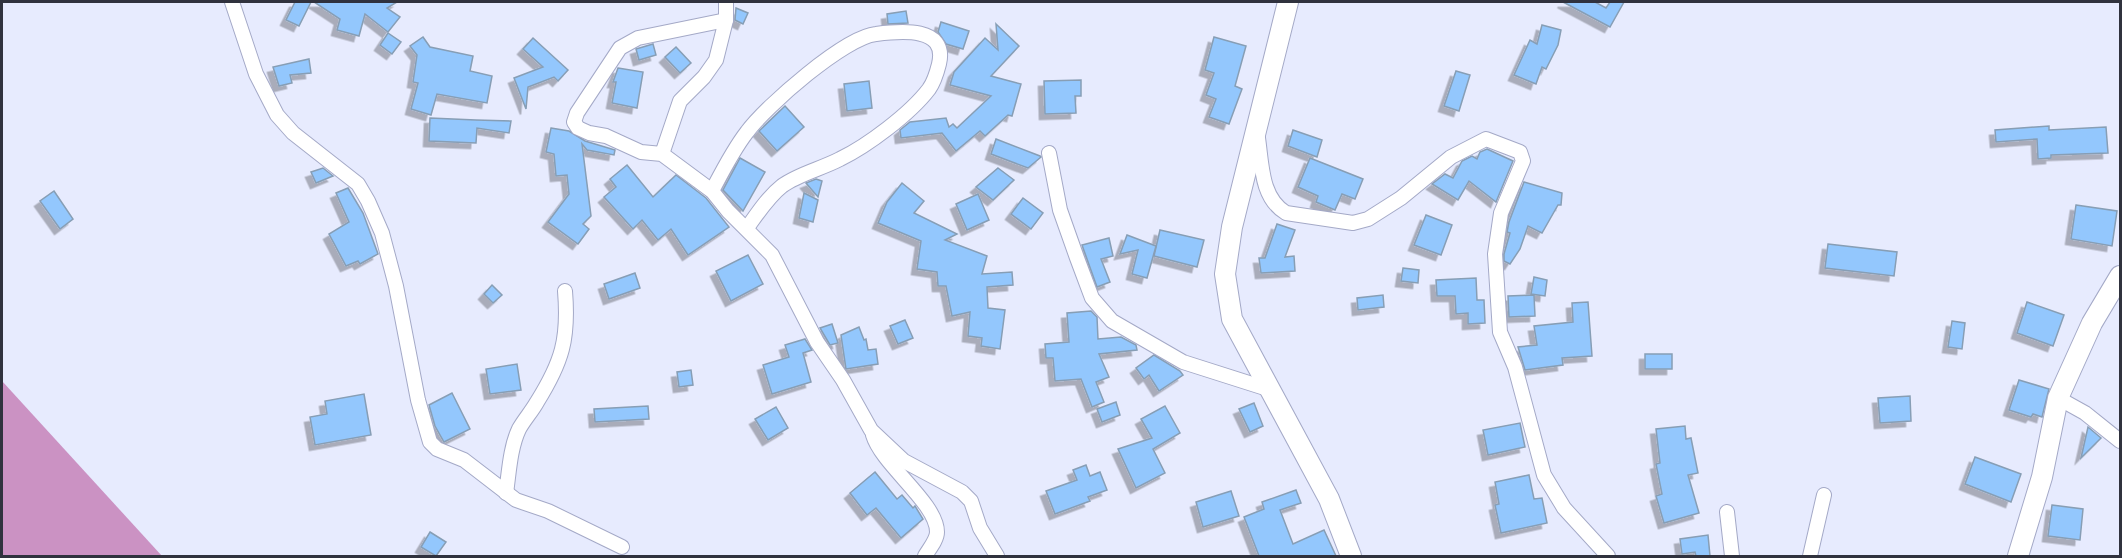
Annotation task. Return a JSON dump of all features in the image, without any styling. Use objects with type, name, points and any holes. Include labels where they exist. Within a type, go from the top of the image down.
[{"type":"street","points":[[232,2],[256,74],[277,115],[293,132],[358,184],[368,201],[382,233],[396,286],[418,400],[430,442],[437,449],[464,460],[506,494],[622,547]]},
{"type":"street","points":[[662,154],[681,101],[704,77],[716,60],[726,20],[726,2]]},
{"type":"street","points":[[1288,2],[1232,227],[1225,274],[1232,319],[1329,500],[1351,556]]},
{"type":"street","points":[[726,20],[639,38],[620,48],[577,112],[574,122],[578,128],[606,136],[641,152],[662,154],[712,191],[772,255],[817,342],[843,380],[871,430],[880,452],[929,512],[936,526],[936,537],[925,556]]},
{"type":"street","points":[[712,191],[731,154],[762,113],[853,43],[872,34],[910,30],[931,38],[939,45],[941,54],[937,74],[929,89],[877,135],[842,158],[783,185],[747,228]]},
{"type":"street","points":[[1256,132],[1266,187],[1277,207],[1286,213],[1339,222],[1353,223],[1385,209],[1451,157],[1486,139],[1494,140],[1523,156],[1524,161],[1501,213],[1495,254],[1500,332],[1515,367],[1544,475],[1564,508],[1608,556]]},
{"type":"street","points":[[1049,153],[1060,210],[1092,298],[1112,321],[1183,362],[1271,390]]},
{"type":"street","points":[[2018,556],[2042,477],[2058,398],[2092,323],[2121,276]]},
{"type":"street","points":[[506,494],[515,441],[520,427],[545,390],[565,343],[567,325],[565,291]]},
{"type":"street","points":[[2058,398],[2085,413],[2121,441]]},
{"type":"street","points":[[871,430],[904,461],[962,492],[971,501],[980,528],[997,556]]},
{"type":"street","points":[[1810,556],[1824,495]]},
{"type":"street","points":[[1727,512],[1732,556]]},
{"type":"shaded area","points":[[2,381],[162,556],[2,556]]},
{"type":"building","points":[[295,2],[311,2],[299,26],[286,20]]},
{"type":"building","points":[[314,2],[397,2],[387,8],[400,17],[388,32],[365,14],[359,36],[337,30],[340,19]]},
{"type":"building","points":[[1563,2],[1595,2],[1606,8],[1610,2],[1624,2],[1610,27]]},
{"type":"building","points":[[736,8],[748,13],[743,24],[735,20]]},
{"type":"building","points":[[906,11],[908,23],[888,24],[887,14]]},
{"type":"building","points":[[941,22],[969,31],[963,49],[946,44],[938,32]]},
{"type":"building","points":[[996,24],[1019,46],[991,76],[1021,84],[1012,116],[1008,115],[985,136],[980,131],[956,151],[942,133],[901,138],[900,130],[910,122],[946,118],[949,127],[953,124],[957,128],[991,96],[950,85],[954,72],[985,38],[998,50]]},
{"type":"building","points":[[1542,25],[1561,30],[1558,45],[1546,69],[1542,67],[1536,84],[1514,75],[1530,40],[1537,44]]},
{"type":"building","points":[[388,33],[401,42],[392,54],[380,45]]},
{"type":"building","points":[[423,37],[430,47],[473,56],[470,71],[492,76],[487,103],[437,94],[431,115],[411,109],[418,83],[413,82],[417,55],[410,46]]},
{"type":"building","points":[[1214,37],[1246,46],[1235,86],[1242,89],[1229,124],[1209,117],[1216,99],[1206,95],[1214,73],[1205,70]]},
{"type":"building","points":[[533,38],[568,70],[558,81],[554,77],[528,87],[526,109],[514,78],[543,67],[523,49]]},
{"type":"building","points":[[653,44],[656,55],[639,60],[636,49]]},
{"type":"building","points":[[676,47],[691,63],[680,73],[665,57]]},
{"type":"building","points":[[309,59],[311,73],[290,75],[292,83],[279,86],[273,67]]},
{"type":"building","points":[[618,68],[643,72],[637,108],[612,103],[616,82],[613,82]]},
{"type":"building","points":[[1456,71],[1470,75],[1459,111],[1444,106]]},
{"type":"building","points":[[1081,80],[1081,96],[1075,96],[1076,113],[1045,114],[1044,81]]},
{"type":"building","points":[[869,81],[872,108],[847,111],[844,84]]},
{"type":"building","points":[[785,106],[804,127],[777,151],[759,131]]},
{"type":"building","points":[[430,118],[511,121],[509,133],[477,128],[476,143],[429,141]]},
{"type":"building","points":[[2049,126],[2049,130],[2106,127],[2108,153],[2051,155],[2051,158],[2038,159],[2037,139],[1996,142],[1995,130]]},
{"type":"building","points":[[551,128],[569,131],[585,141],[615,150],[614,155],[587,150],[582,144],[591,216],[583,224],[589,229],[578,244],[548,222],[569,194],[567,175],[556,176],[554,154],[546,152]]},
{"type":"building","points":[[1293,130],[1322,140],[1317,157],[1288,146]]},
{"type":"building","points":[[996,139],[1041,157],[1028,168],[991,154]]},
{"type":"building","points":[[1487,149],[1513,161],[1496,202],[1469,181],[1458,200],[1432,184],[1445,174],[1453,178],[1462,161],[1472,156],[1477,159],[1480,152]]},
{"type":"building","points":[[740,158],[765,172],[743,211],[723,190]]},
{"type":"building","points":[[1310,158],[1363,179],[1355,199],[1342,194],[1335,210],[1316,202],[1318,196],[1298,187]]},
{"type":"building","points":[[627,165],[653,197],[676,175],[706,198],[729,227],[688,255],[671,229],[658,240],[642,220],[633,229],[604,197],[616,187],[610,179]]},
{"type":"building","points":[[323,168],[333,176],[316,183],[311,172]]},
{"type":"building","points":[[998,168],[1014,180],[993,200],[976,187]]},
{"type":"building","points":[[816,179],[822,181],[818,197],[806,183]]},
{"type":"building","points":[[1524,182],[1562,193],[1561,205],[1558,205],[1542,233],[1528,226],[1520,249],[1510,264],[1504,261],[1510,233],[1507,232]]},
{"type":"building","points":[[902,183],[924,201],[914,213],[957,234],[945,240],[987,256],[982,274],[1012,272],[1013,285],[987,287],[988,308],[1005,310],[1000,349],[981,346],[982,338],[968,336],[970,312],[952,316],[946,286],[938,286],[937,272],[917,269],[921,241],[878,223],[887,202]]},
{"type":"building","points":[[348,188],[363,213],[378,254],[360,264],[358,261],[346,266],[329,234],[349,222],[336,193]]},
{"type":"building","points":[[54,191],[73,219],[60,229],[40,201]]},
{"type":"building","points":[[804,193],[818,200],[813,222],[799,218]]},
{"type":"building","points":[[978,194],[989,220],[967,230],[956,204]]},
{"type":"building","points":[[1023,198],[1043,213],[1031,229],[1011,214]]},
{"type":"building","points":[[2076,205],[2117,211],[2112,246],[2071,239]]},
{"type":"building","points":[[1426,215],[1452,225],[1441,255],[1414,245]]},
{"type":"building","points":[[1277,224],[1295,230],[1285,257],[1294,256],[1295,271],[1261,273],[1259,258],[1265,258]]},
{"type":"building","points":[[1160,230],[1204,240],[1197,267],[1154,256]]},
{"type":"building","points":[[1127,235],[1156,246],[1147,278],[1132,274],[1138,250],[1120,254]]},
{"type":"building","points":[[1109,238],[1113,256],[1101,259],[1110,282],[1097,287],[1082,245]]},
{"type":"building","points":[[1828,244],[1897,252],[1894,276],[1825,268]]},
{"type":"building","points":[[748,255],[763,284],[731,301],[716,271]]},
{"type":"building","points":[[1403,268],[1419,270],[1418,283],[1401,281]]},
{"type":"building","points":[[635,273],[640,288],[609,299],[604,284]]},
{"type":"building","points":[[1534,277],[1547,280],[1545,296],[1531,294]]},
{"type":"building","points":[[1476,278],[1477,300],[1484,300],[1485,323],[1468,324],[1468,313],[1456,314],[1455,296],[1437,296],[1436,280]]},
{"type":"building","points":[[492,285],[502,295],[493,303],[484,294]]},
{"type":"building","points":[[1383,295],[1384,307],[1358,310],[1357,298]]},
{"type":"building","points":[[1534,295],[1535,316],[1509,317],[1508,296]]},
{"type":"building","points":[[1588,302],[1592,356],[1562,358],[1563,365],[1525,370],[1518,347],[1537,345],[1534,326],[1573,322],[1572,303]]},
{"type":"building","points":[[2027,302],[2064,315],[2053,346],[2017,333]]},
{"type":"building","points":[[1091,311],[1097,317],[1098,339],[1121,337],[1136,345],[1137,350],[1099,354],[1109,377],[1096,382],[1104,402],[1092,407],[1081,379],[1055,381],[1053,358],[1046,358],[1045,344],[1069,342],[1067,313]]},
{"type":"building","points":[[905,320],[913,338],[898,344],[890,326]]},
{"type":"building","points":[[1952,321],[1965,323],[1962,349],[1948,347]]},
{"type":"building","points":[[832,324],[838,343],[830,345],[820,328]]},
{"type":"building","points":[[859,327],[864,340],[866,339],[868,350],[876,349],[878,364],[846,369],[841,335]]},
{"type":"building","points":[[805,339],[812,350],[803,353],[811,382],[772,394],[763,365],[789,357],[785,345]]},
{"type":"building","points":[[1645,354],[1672,354],[1672,369],[1645,369]]},
{"type":"building","points":[[1154,355],[1183,375],[1159,391],[1149,375],[1144,379],[1136,368]]},
{"type":"building","points":[[517,364],[521,390],[490,394],[486,369]]},
{"type":"building","points":[[691,370],[693,385],[679,387],[677,372]]},
{"type":"building","points":[[2019,380],[2049,389],[2042,417],[2033,414],[2031,417],[2009,410]]},
{"type":"building","points":[[452,393],[470,429],[444,442],[435,426],[429,405]]},
{"type":"building","points":[[364,394],[371,435],[315,445],[310,417],[327,414],[325,401]]},
{"type":"building","points":[[1910,396],[1911,421],[1880,423],[1878,398]]},
{"type":"building","points":[[1116,402],[1120,415],[1102,422],[1097,409]]},
{"type":"building","points":[[1254,403],[1263,426],[1250,432],[1239,409]]},
{"type":"building","points":[[648,406],[649,419],[595,422],[594,409]]},
{"type":"building","points":[[1165,406],[1180,433],[1153,449],[1165,473],[1136,488],[1118,449],[1152,438],[1141,419]]},
{"type":"building","points":[[776,407],[788,428],[768,440],[755,419]]},
{"type":"building","points":[[1520,423],[1525,447],[1488,455],[1483,430]]},
{"type":"building","points":[[1685,426],[1686,439],[1691,438],[1698,473],[1688,475],[1699,513],[1664,523],[1656,496],[1662,494],[1656,464],[1660,463],[1656,429]]},
{"type":"building","points":[[2088,427],[2101,438],[2081,458]]},
{"type":"building","points":[[1975,457],[2021,474],[2011,502],[1965,484]]},
{"type":"building","points":[[1086,465],[1090,476],[1100,472],[1107,490],[1088,497],[1090,501],[1055,514],[1046,491],[1077,480],[1073,470]]},
{"type":"building","points":[[875,472],[897,499],[902,495],[913,508],[915,506],[923,519],[901,538],[876,508],[867,515],[850,493]]},
{"type":"building","points":[[1529,475],[1534,499],[1542,498],[1547,523],[1501,533],[1495,505],[1499,504],[1495,482]]},
{"type":"building","points":[[1296,490],[1301,503],[1280,510],[1293,544],[1324,530],[1336,556],[1259,556],[1244,517],[1264,509],[1262,502]]},
{"type":"building","points":[[1231,491],[1239,516],[1203,527],[1196,502]]},
{"type":"building","points":[[2052,505],[2083,509],[2080,540],[2048,536]]},
{"type":"building","points":[[430,532],[446,542],[436,556],[421,547]]},
{"type":"building","points":[[1708,535],[1710,556],[1696,556],[1695,552],[1682,554],[1680,539]]}]
